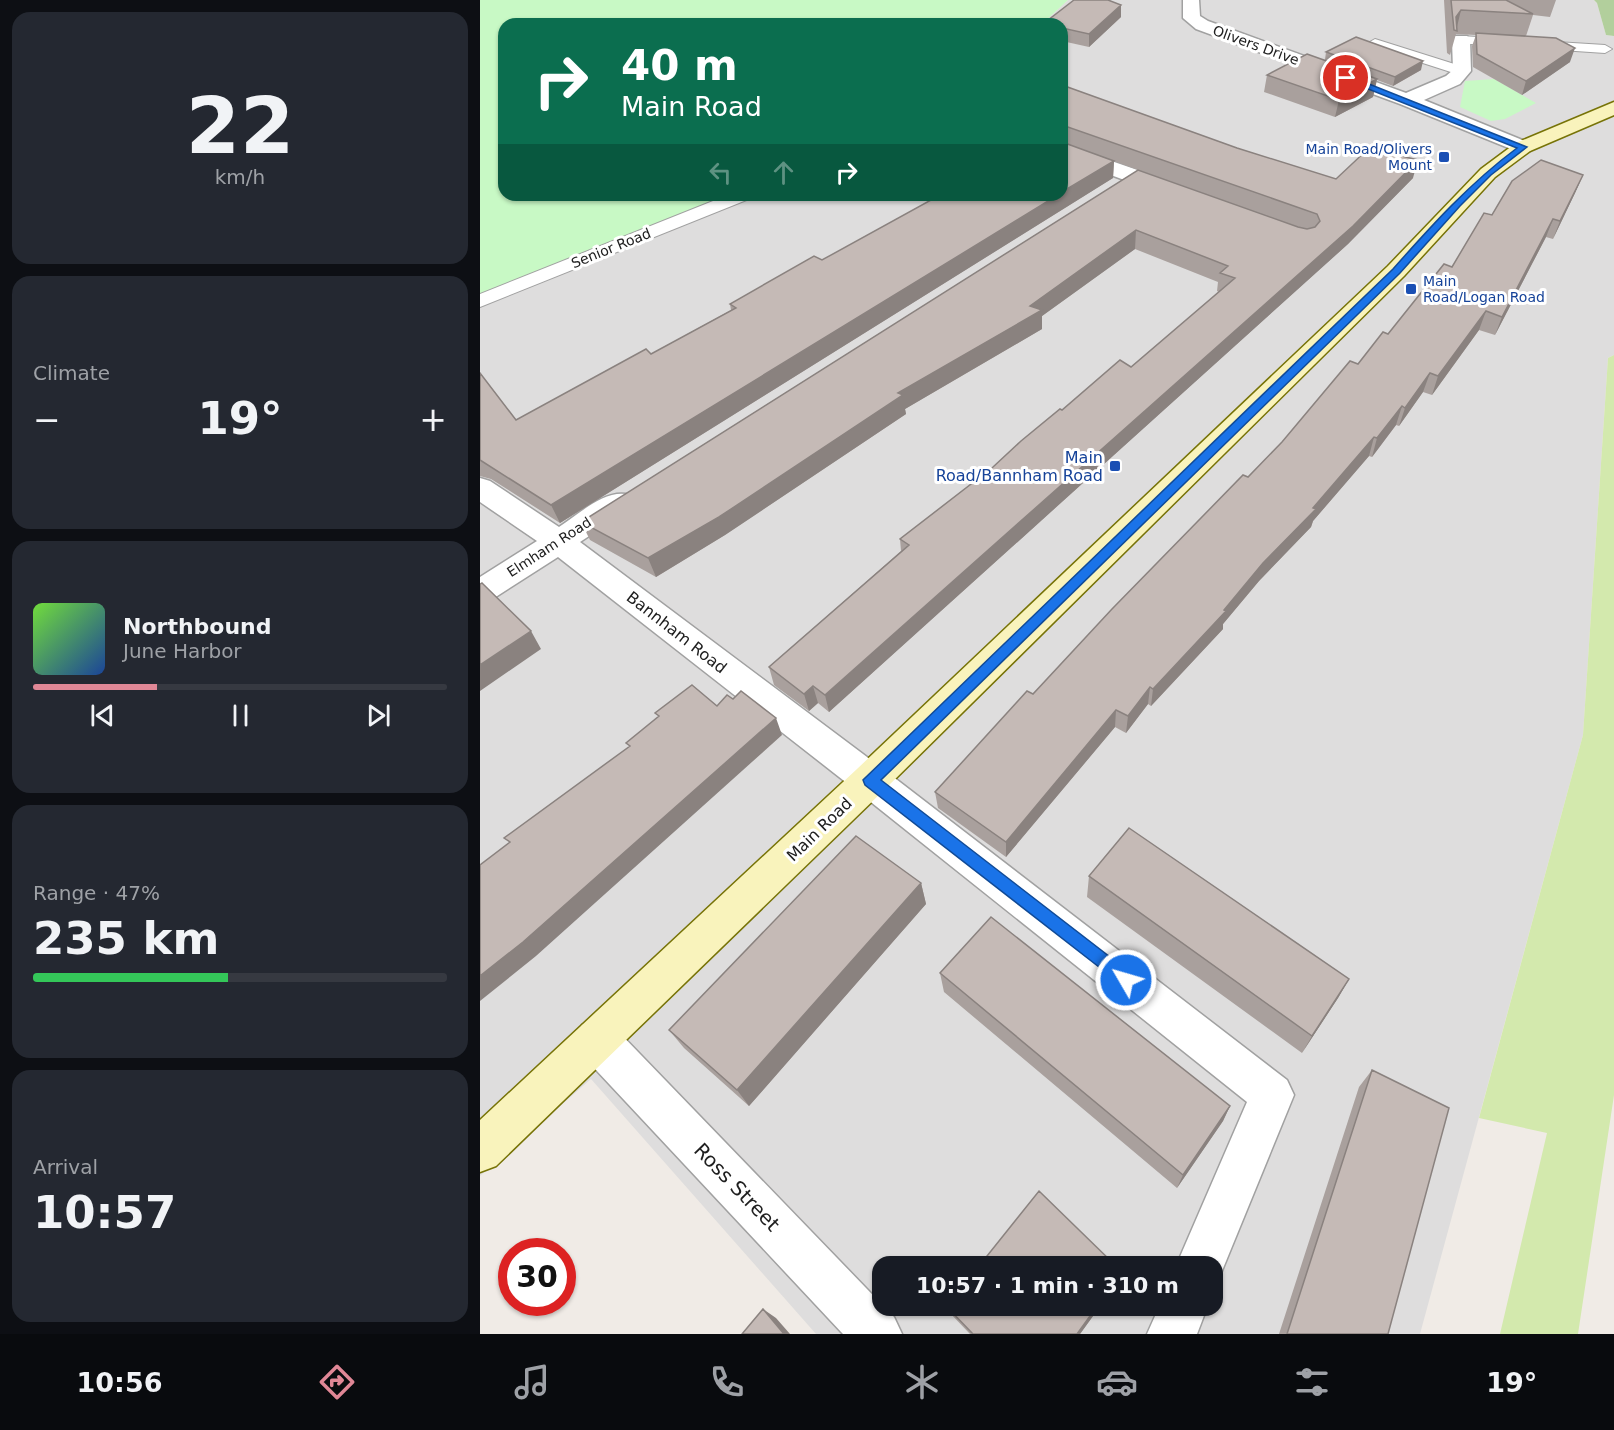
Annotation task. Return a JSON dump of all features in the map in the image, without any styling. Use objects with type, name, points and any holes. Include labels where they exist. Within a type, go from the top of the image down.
[{"type":"main road","name":"Main Road","points":[[480,1150],[870,780],[1396,271],[1488,173],[1523,147],[1614,108]]},
{"type":"street","name":"Olivers Drive","points":[[1192,9],[1202,25],[1407,100],[1523,147]]},
{"type":"street","points":[[1407,100],[1453,80],[1462,71],[1461,40]]},
{"type":"street","points":[[1068,152],[1192,197]]},
{"type":"street","points":[[1106,195],[1136,176]]},
{"type":"street","name":"Bannham Road","points":[[480,488],[558,541],[870,780],[1272,1095],[1204,1256]]},
{"type":"street","name":"Elmham Road","points":[[480,592],[639,489]]},
{"type":"street","name":"Ross Street","points":[[597,1040],[877,1334]]},
{"type":"street","points":[[1172,1334],[1179,1316]]},
{"type":"lane","points":[[1461,40],[1605,49]]},
{"type":"lane","points":[[1375,43],[1462,71]]},
{"type":"lane","name":"Senior Road","points":[[480,301],[728,201]]},
{"type":"shaded area","points":[[1068,0],[1594,0],[1597,3],[1606,35],[1614,36],[1614,355],[1608,358],[1583,735],[1420,1334],[816,1334],[591,1079],[480,1176],[480,301],[728,201],[1068,201],[1068,18],[1048,18]]},
{"type":"green space","points":[[480,0],[1068,0],[1048,18],[498,18],[498,201],[728,201],[480,302]]},
{"type":"green space","points":[[1594,0],[1614,0],[1614,36],[1606,35],[1597,3]]},
{"type":"green space","points":[[1494,79],[1536,103],[1505,119],[1491,121],[1460,107],[1465,81]]},
{"type":"green space","points":[[1614,355],[1614,1095],[1578,1334],[1500,1334],[1547,1133],[1479,1118],[1583,735],[1608,358]]},
{"type":"building","points":[[1074,0],[1108,0],[1121,5],[1089,34],[1068,29],[1068,18],[1051,18]]},
{"type":"building","points":[[1451,0],[1506,0],[1533,14],[1461,10],[1456,17],[1457,31],[1454,30]]},
{"type":"building","points":[[1476,33],[1556,38],[1575,48],[1526,81],[1477,54]]},
{"type":"building","points":[[1356,37],[1423,61],[1395,77],[1326,52]]},
{"type":"building","points":[[1307,54],[1377,79],[1339,100],[1267,75]]},
{"type":"building","points":[[1068,87],[1237,148],[1336,179],[1369,148],[1418,160],[1353,226],[825,695],[813,686],[804,694],[769,667],[909,545],[900,539],[993,467],[1021,441],[1060,409],[1062,410],[1120,360],[1131,367],[1235,278],[1220,273],[1228,266],[1136,230],[1030,306],[1042,310],[898,393],[903,395],[719,517],[648,558],[581,522],[1138,170],[1298,227],[1307,229],[1315,227],[1320,221],[1317,214],[1068,127]]},
{"type":"building","points":[[1068,144],[1114,161],[1068,188]]},
{"type":"building","points":[[1541,160],[1583,175],[1560,221],[1553,219],[1502,317],[1486,311],[1438,376],[1430,373],[1405,408],[1402,406],[1377,438],[1374,437],[1313,508],[1316,509],[1263,563],[1224,610],[1226,611],[1153,689],[1150,687],[1128,716],[1116,710],[1006,842],[935,792],[1027,691],[1033,694],[1112,609],[1243,475],[1248,477],[1282,442],[1350,361],[1358,364],[1383,332],[1388,334],[1444,264],[1452,267],[1484,213],[1492,215],[1512,181]]},
{"type":"building","points":[[929,201],[1048,201],[551,505],[480,460],[480,373],[516,420],[646,349],[651,354],[736,308],[730,304],[814,256],[822,260]]},
{"type":"building","points":[[482,583],[531,631],[480,665],[480,584]]},
{"type":"building","points":[[692,685],[717,706],[727,695],[733,699],[741,691],[776,718],[523,942],[480,976],[480,865],[510,842],[504,838],[630,746],[626,743],[659,716],[655,713]]},
{"type":"building","points":[[1129,828],[1349,979],[1312,1036],[1089,876]]},
{"type":"building","points":[[856,836],[921,883],[737,1090],[669,1030]]},
{"type":"building","points":[[991,917],[1230,1106],[1183,1175],[940,973]]},
{"type":"building","points":[[1372,1070],[1449,1108],[1388,1334],[1287,1334]]},
{"type":"building","points":[[1039,1191],[1106,1256],[987,1256]]},
{"type":"building","points":[[763,1309],[784,1334],[742,1334]]},
{"type":"building","points":[[956,1316],[1090,1316],[1077,1334],[973,1334]]},
{"type":"place","name":"Main Road/Olivers Mount","points":[[1444,157]]},
{"type":"place","name":"Main Road/Logan Road","points":[[1411,289]]},
{"type":"place","name":"Main Road/Bannham Road","points":[[1115,466]]},
{"type":"route","points":[[1126,980],[870,780],[1396,271],[1488,173],[1523,147],[1346,78]]}]
